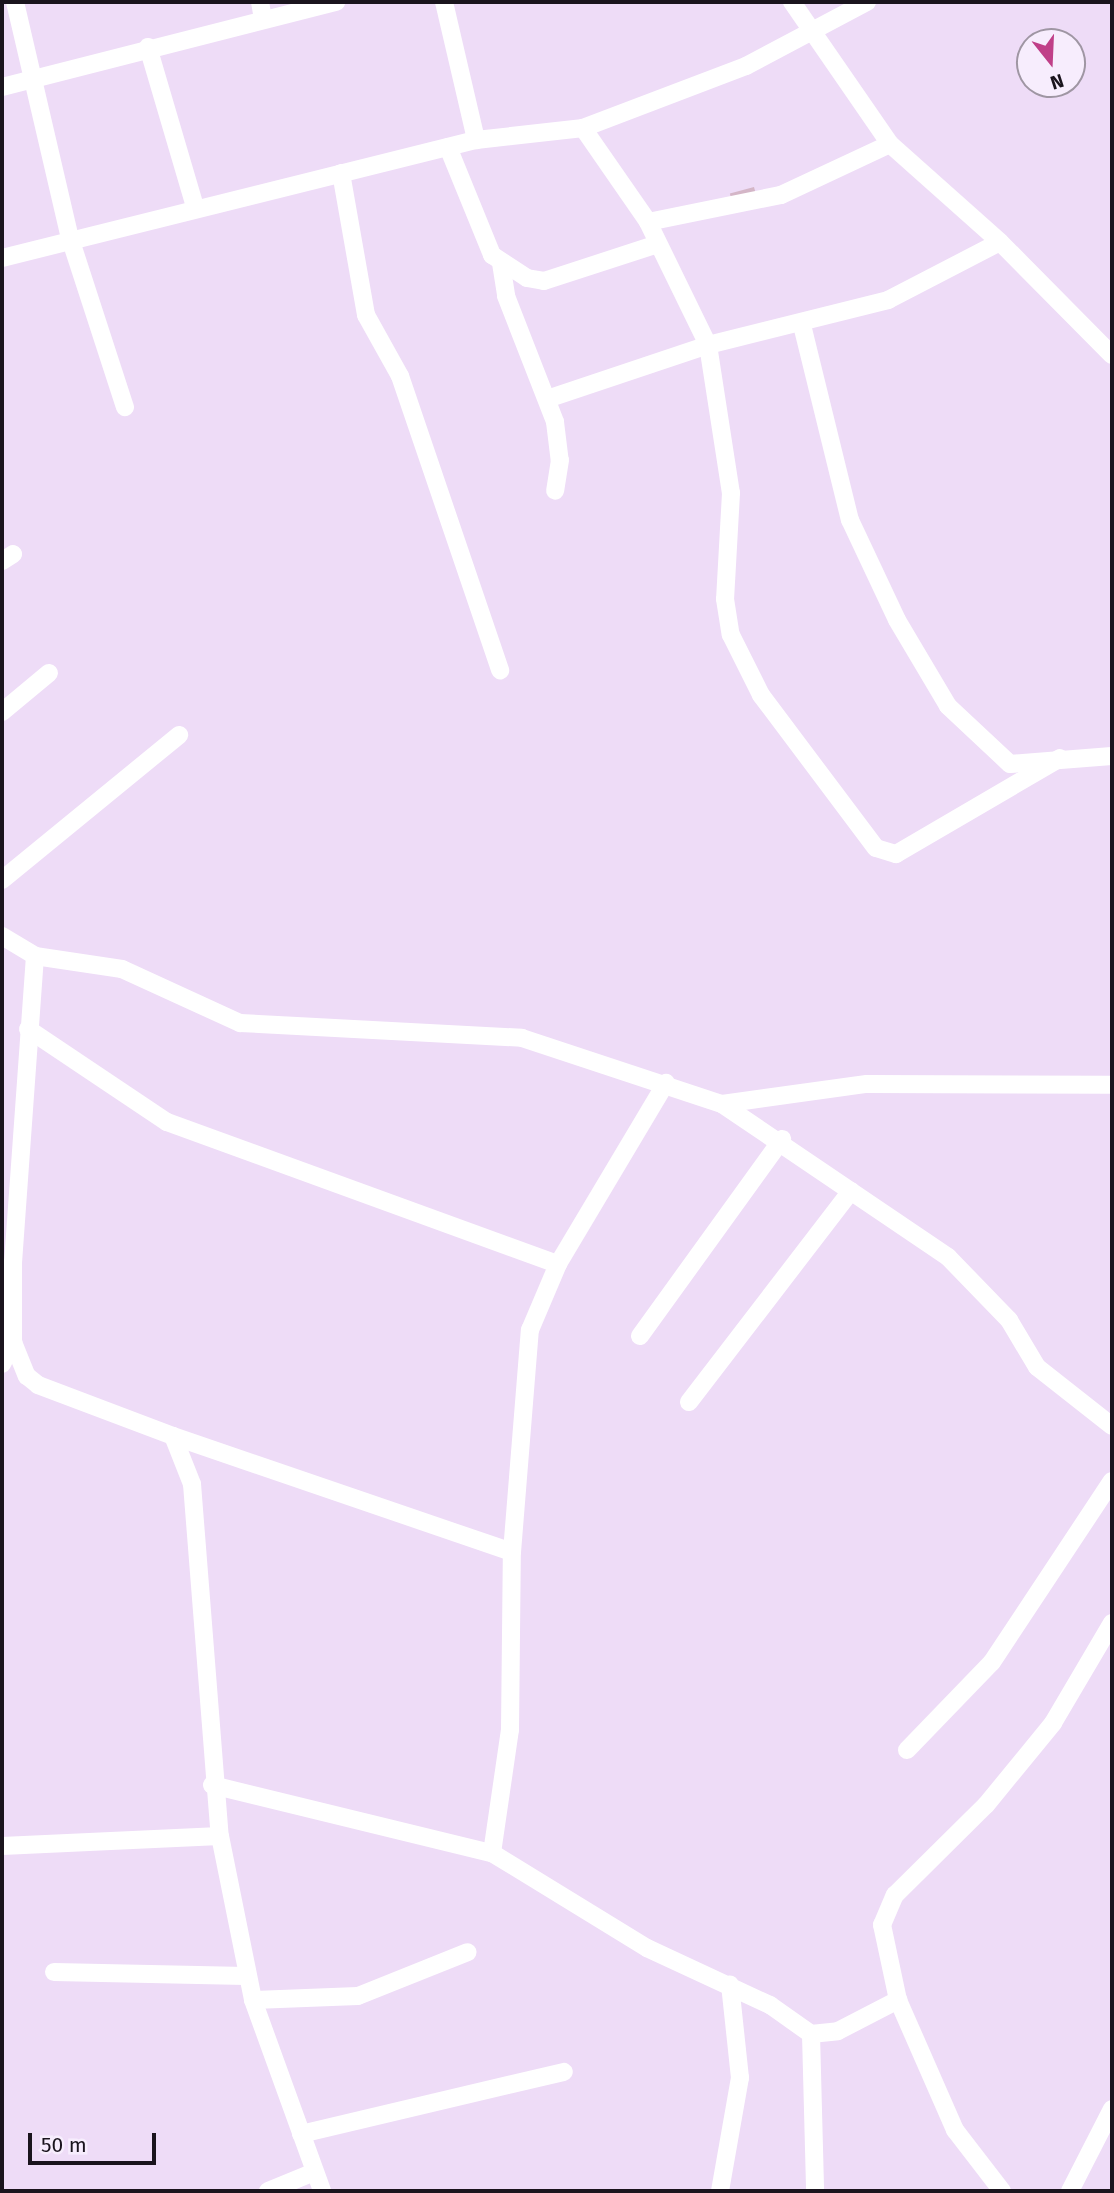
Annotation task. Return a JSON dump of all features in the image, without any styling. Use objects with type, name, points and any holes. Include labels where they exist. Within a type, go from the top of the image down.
[{"type":"street","points":[[15,2],[70,238],[125,407]]},
{"type":"street","points":[[2,87],[148,47],[262,10],[337,2]]},
{"type":"street","points":[[444,2],[476,141]]},
{"type":"street","points":[[792,2],[812,35],[890,144],[1000,242],[1112,355]]},
{"type":"street","points":[[2,258],[70,238],[448,147],[583,128],[812,35],[867,2]]},
{"type":"street","points":[[148,47],[195,207]]},
{"type":"street","points":[[583,128],[648,222],[708,345],[731,493],[725,599],[731,635],[761,695],[876,848],[896,854],[1060,758]]},
{"type":"street","points":[[648,222],[781,195],[890,144]]},
{"type":"street","points":[[448,147],[501,264],[506,296],[547,399],[559,440],[555,491]]},
{"type":"street","points":[[341,173],[366,315],[400,376],[500,670]]},
{"type":"street","points":[[547,399],[708,345],[802,325],[926,285],[1000,242]]},
{"type":"street","points":[[501,264],[544,281],[658,244]]},
{"type":"street","points":[[802,325],[850,520],[925,669],[948,706],[1002,761],[1112,756]]},
{"type":"street","points":[[2,712],[49,673]]},
{"type":"street","points":[[2,880],[179,735]]},
{"type":"street","points":[[2,936],[35,956],[122,969],[240,1023],[522,1038],[666,1083],[722,1104],[782,1139],[961,1268],[1009,1320],[1037,1367],[1112,1426]]},
{"type":"street","points":[[2,1364],[13,1342],[28,1028],[35,956]]},
{"type":"street","points":[[28,1028],[167,1122],[558,1264]]},
{"type":"street","points":[[492,1853],[510,1730],[512,1552],[530,1330],[558,1264],[666,1083]]},
{"type":"street","points":[[722,1104],[867,1084],[1112,1085]]},
{"type":"street","points":[[640,1336],[782,1139]]},
{"type":"street","points":[[689,1402],[851,1191]]},
{"type":"street","points":[[13,1342],[27,1376],[38,1385],[173,1436],[512,1552]]},
{"type":"street","points":[[173,1436],[198,1520],[212,1785],[246,1976],[322,2191]]},
{"type":"street","points":[[907,1750],[992,1662],[1112,1481]]},
{"type":"street","points":[[1002,2191],[955,2130],[898,2000],[882,1938],[895,1895],[986,1805],[1053,1723],[1112,1623]]},
{"type":"street","points":[[212,1785],[492,1853],[646,1948],[730,1985],[811,2035],[864,2021],[898,2000]]},
{"type":"street","points":[[2,1846],[220,1836]]},
{"type":"street","points":[[253,2000],[358,1996],[468,1952]]},
{"type":"street","points":[[54,1972],[246,1976]]},
{"type":"street","points":[[720,2191],[740,2078],[730,1985]]},
{"type":"street","points":[[811,2035],[815,2191]]},
{"type":"street","points":[[301,2134],[564,2072]]},
{"type":"street","points":[[1070,2191],[1109,2131],[1112,2109]]},
{"type":"street","points":[[268,2191],[314,2172]]},
{"type":"building","points":[[754,187],[757,198],[733,204],[730,193]]}]
